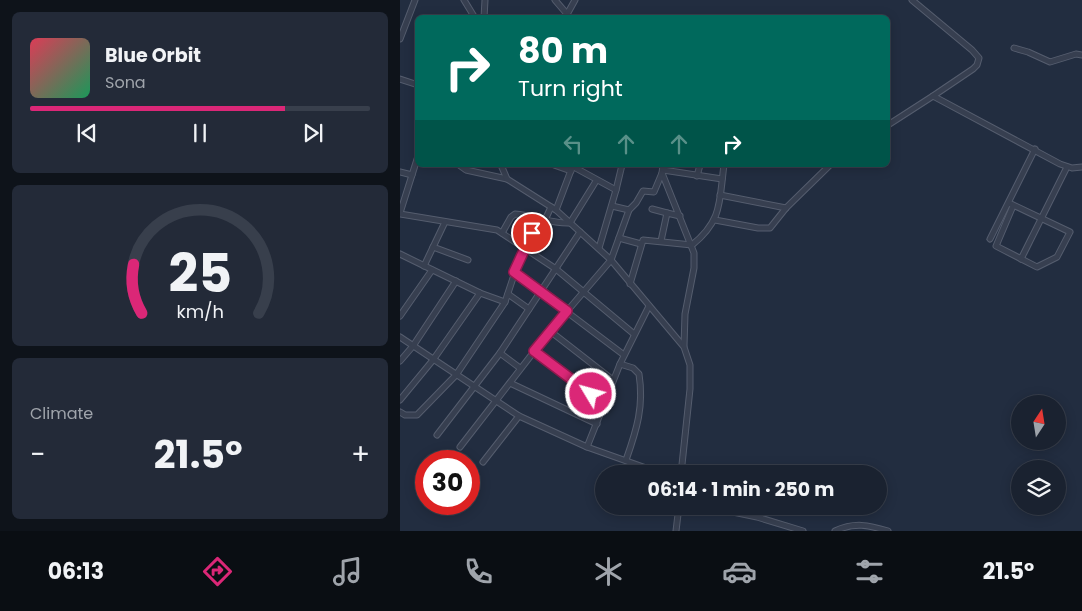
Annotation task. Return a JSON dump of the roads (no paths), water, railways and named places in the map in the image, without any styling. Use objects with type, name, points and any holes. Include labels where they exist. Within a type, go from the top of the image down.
[{"type":"street","points":[[400,39],[415,0]]},
{"type":"street","points":[[464,0],[474,15]]},
{"type":"street","points":[[484,15],[485,0]]},
{"type":"street","points":[[555,0],[565,15]]},
{"type":"street","points":[[567,15],[575,0]]},
{"type":"street","points":[[890,125],[977,65],[978,58],[912,0]]},
{"type":"street","points":[[1014,48],[1050,62],[1076,54],[1082,55]]},
{"type":"street","points":[[400,79],[415,84]]},
{"type":"street","points":[[933,96],[1067,167],[1082,167]]},
{"type":"street","points":[[1011,204],[1070,232],[1057,257],[1040,267],[1021,259],[995,244],[1011,204],[1035,149]]},
{"type":"street","points":[[415,166],[400,213],[445,222],[493,228],[556,269],[634,334]]},
{"type":"street","points":[[462,167],[466,170],[507,179],[553,208],[611,260],[684,346]]},
{"type":"street","points":[[502,167],[507,179]]},
{"type":"street","points":[[400,412],[406,416],[416,415],[456,375],[505,302],[523,248],[542,219],[553,208],[572,167],[616,190]]},
{"type":"street","points":[[599,248],[622,167]]},
{"type":"street","points":[[697,176],[699,167]]},
{"type":"street","points":[[692,245],[708,230],[715,220],[724,167]]},
{"type":"street","points":[[715,220],[766,229],[775,223],[786,208],[828,167]]},
{"type":"street","points":[[1021,259],[1067,167]]},
{"type":"street","points":[[662,168],[697,176],[722,179]]},
{"type":"street","points":[[460,447],[520,368],[611,260],[629,210],[636,204],[644,191],[656,190],[662,168]]},
{"type":"street","points":[[662,168],[692,245],[694,268],[685,314],[684,346],[690,365],[690,389],[682,465]]},
{"type":"street","points":[[400,172],[412,175]]},
{"type":"street","points":[[570,223],[596,181]]},
{"type":"street","points":[[720,195],[786,208]]},
{"type":"street","points":[[990,239],[1011,204]]},
{"type":"street","points":[[612,206],[629,210]]},
{"type":"street","points":[[652,209],[680,216]]},
{"type":"street","points":[[661,241],[667,213]]},
{"type":"street","points":[[502,233],[512,215],[542,219],[555,224],[570,223]]},
{"type":"street","points":[[424,266],[445,222]]},
{"type":"street","points":[[437,435],[474,388],[530,310],[580,232]]},
{"type":"street","points":[[619,238],[641,244]]},
{"type":"street","points":[[630,284],[641,244],[644,240],[692,245]]},
{"type":"street","points":[[433,247],[468,260]]},
{"type":"street","points":[[400,254],[480,293],[505,302]]},
{"type":"street","points":[[400,316],[432,270]]},
{"type":"street","points":[[514,272],[624,355]]},
{"type":"street","points":[[400,361],[413,346],[456,281]]},
{"type":"street","points":[[400,400],[434,360],[480,293]]},
{"type":"street","points":[[508,294],[530,310]]},
{"type":"street","points":[[587,447],[598,424],[620,364],[649,306]]},
{"type":"street","points":[[550,331],[613,380]]},
{"type":"street","points":[[400,337],[495,402],[519,416],[587,447],[639,465]]},
{"type":"street","points":[[534,351],[605,404]]},
{"type":"street","points":[[500,352],[520,368]]},
{"type":"street","points":[[620,364],[633,368],[639,374],[639,385],[642,394],[636,433],[626,460]]},
{"type":"street","points":[[510,382],[598,424]]},
{"type":"street","points":[[483,462],[519,416]]},
{"type":"street","points":[[676,531],[677,515]]},
{"type":"street","points":[[747,515],[803,531]]},
{"type":"street","points":[[836,531],[848,525],[860,525],[888,531]]}]
